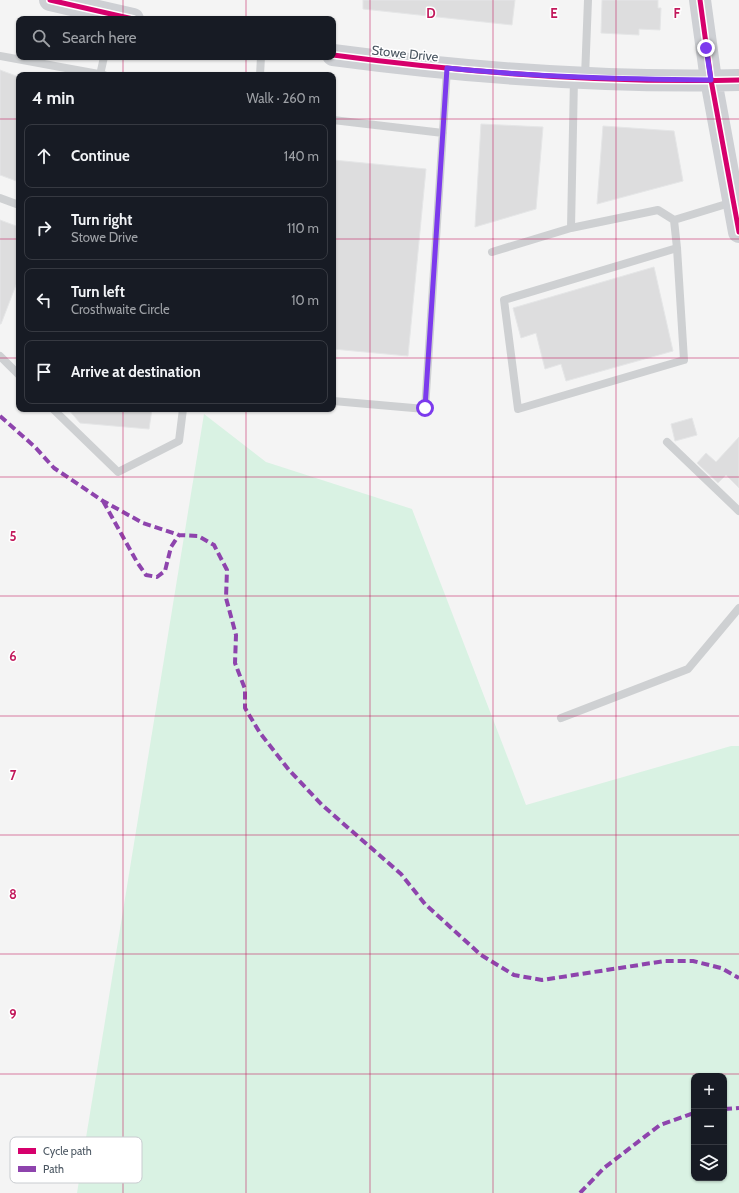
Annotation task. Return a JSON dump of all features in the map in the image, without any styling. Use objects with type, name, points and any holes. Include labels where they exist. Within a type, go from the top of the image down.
[{"type":"main road","points":[[50,0],[111,16]]},
{"type":"main road","points":[[700,0],[711,80],[739,232]]},
{"type":"main road","name":"Stowe Drive","points":[[336,55],[447,68],[580,77],[739,80]]},
{"type":"lane","points":[[571,228],[580,77],[588,0]]},
{"type":"lane","points":[[0,56],[16,59]]},
{"type":"lane","points":[[21,60],[85,72]]},
{"type":"lane","points":[[102,72],[104,60]]},
{"type":"lane","points":[[260,72],[261,60]]},
{"type":"lane","points":[[336,401],[425,408],[447,68]]},
{"type":"lane","points":[[336,120],[443,133]]},
{"type":"lane","points":[[0,198],[16,204]]},
{"type":"lane","points":[[492,252],[571,228],[658,210],[674,220],[734,202]]},
{"type":"lane","points":[[674,220],[678,248],[684,360],[518,409],[504,300],[678,248]]},
{"type":"lane","points":[[0,356],[16,373]]},
{"type":"lane","points":[[56,412],[118,472],[179,442],[183,412]]},
{"type":"lane","points":[[667,442],[739,511]]},
{"type":"lane","points":[[561,718],[688,669],[739,608]]},
{"type":"green space","points":[[204,414],[266,462],[412,509],[526,805],[731,746],[739,746],[739,1193],[77,1193],[79,1183],[142,1183],[142,1137],[86,1137]]},
{"type":"building","points":[[363,0],[515,0],[512,25],[363,9]]},
{"type":"building","points":[[602,0],[658,0],[658,8],[661,8],[660,30],[639,29],[639,35],[601,33]]},
{"type":"building","points":[[0,70],[16,76],[16,181],[0,175]]},
{"type":"building","points":[[481,124],[543,127],[536,209],[475,227]]},
{"type":"building","points":[[603,126],[674,131],[683,181],[597,204]]},
{"type":"building","points":[[336,160],[426,169],[408,356],[336,349]]},
{"type":"building","points":[[0,220],[16,226],[16,285],[0,324]]},
{"type":"building","points":[[654,267],[673,351],[566,381],[561,364],[545,369],[536,333],[521,338],[513,308]]},
{"type":"building","points":[[71,412],[152,412],[149,429],[80,423]]},
{"type":"building","points":[[692,418],[697,435],[675,441],[671,424]]},
{"type":"building","points":[[739,437],[739,488],[726,475],[718,483],[697,463],[706,453],[716,462]]},
{"type":"marked path","points":[[0,416],[35,447],[54,468],[103,501],[143,523],[179,535],[198,536],[214,545],[227,570],[226,598],[236,635],[235,663],[245,689],[245,708],[260,733],[289,770],[322,805],[401,874],[425,904],[481,955],[514,975],[542,980],[665,961],[693,961],[721,968],[739,978]]},
{"type":"marked path","points":[[103,501],[137,562],[146,575],[157,577],[165,571],[171,547],[179,535]]},
{"type":"marked path","points":[[727,1109],[739,1108]]},
{"type":"marked path","points":[[580,1193],[604,1168],[660,1125],[691,1114]]},
{"type":"cycle path","points":[[50,0],[120,16]]},
{"type":"cycle path","points":[[700,0],[711,80],[739,232]]},
{"type":"cycle path","points":[[336,55],[485,72],[637,80],[739,80]]},
{"type":"route","points":[[425,408],[447,68],[614,79],[711,80],[706,48]]}]
